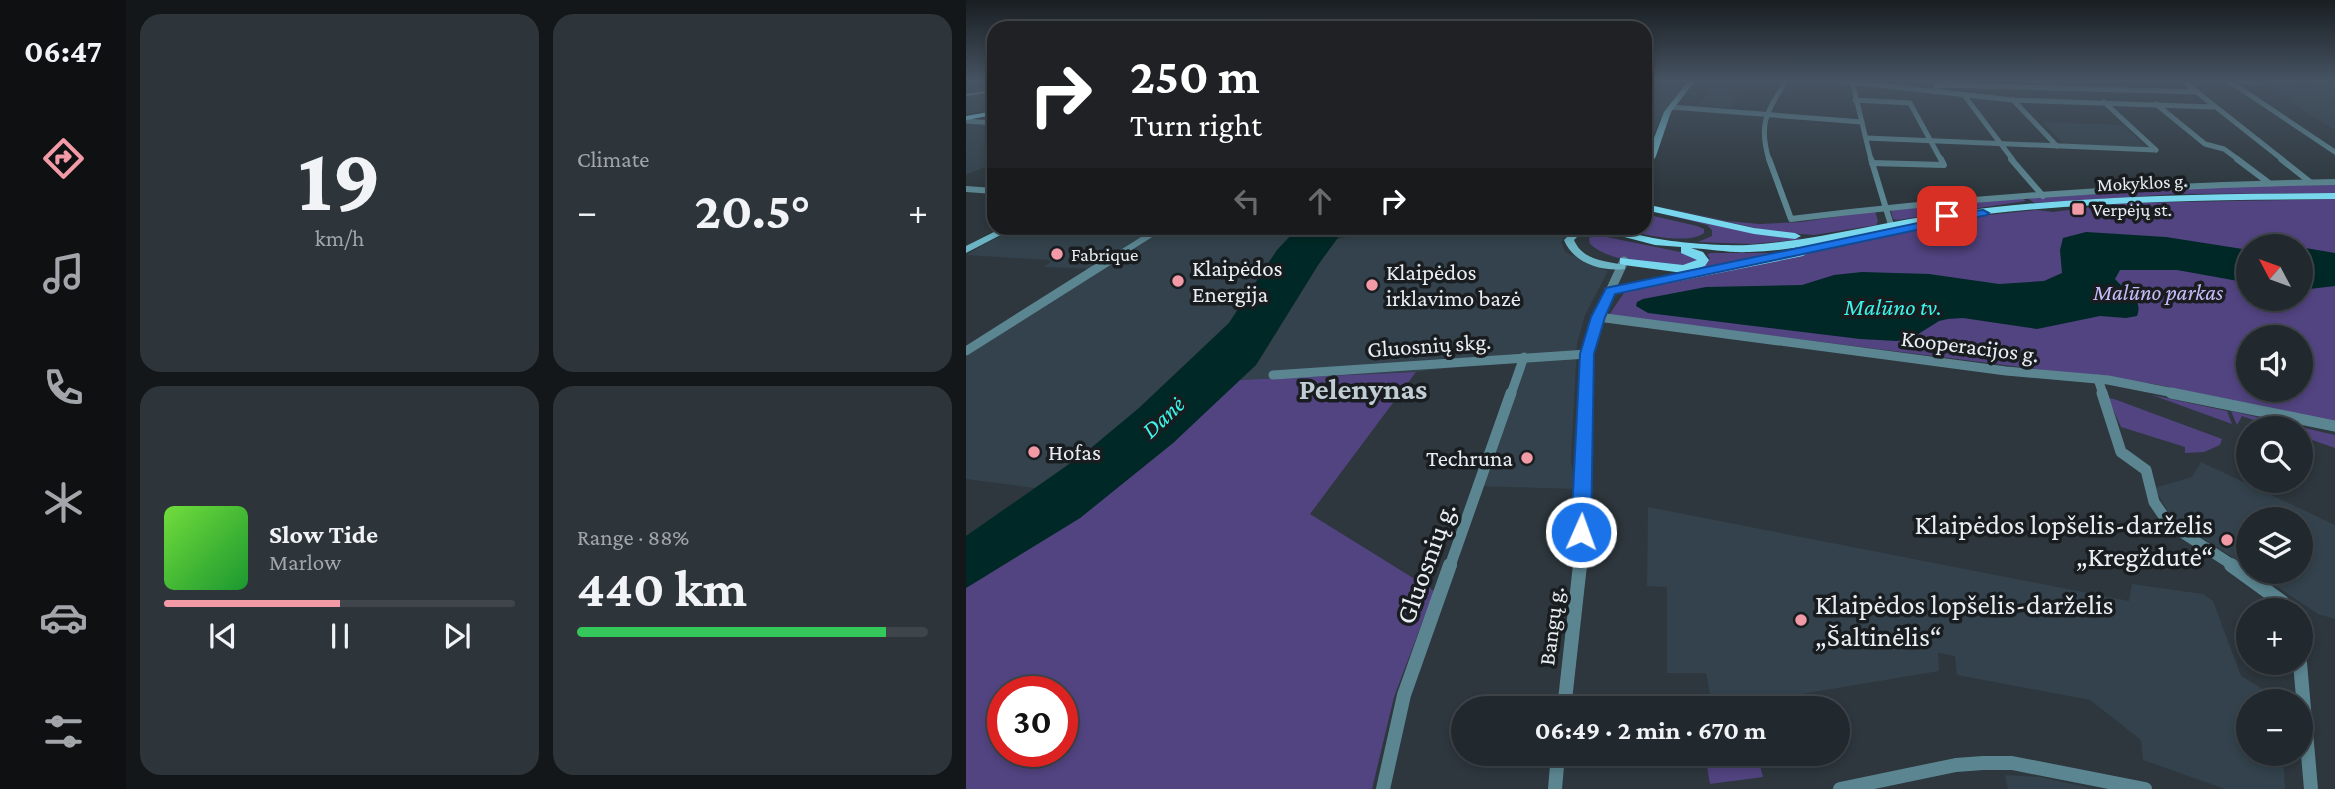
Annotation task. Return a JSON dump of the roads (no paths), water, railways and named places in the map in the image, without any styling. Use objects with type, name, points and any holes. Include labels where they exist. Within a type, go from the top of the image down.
[{"type":"main road","points":[[1652,152],[1666,118]]},
{"type":"main road","name":"Mokyklos g.","points":[[1624,235],[1655,242],[1775,250],[1983,213],[2126,200],[2335,196]]},
{"type":"main road","points":[[1652,209],[1764,233],[1834,240]]},
{"type":"main road","points":[[1652,214],[1703,226],[1709,233],[1698,240],[1655,242]]},
{"type":"main road","points":[[966,250],[995,235]]},
{"type":"main road","points":[[1574,235],[1569,240],[1574,251],[1593,262],[1685,269],[1698,266],[1703,260],[1692,251],[1655,242]]},
{"type":"main road","points":[[1584,235],[1581,240],[1586,249],[1604,258],[1622,264],[1689,275]]},
{"type":"main road","points":[[1610,291],[1834,240]]},
{"type":"street","points":[[1766,118],[1763,130],[1791,219],[1884,208],[2043,196],[2269,183],[2335,182]]},
{"type":"street","points":[[1812,118],[1862,122]]},
{"type":"street","points":[[1861,118],[1884,208],[1896,228]]},
{"type":"street","points":[[1872,163],[1944,166],[1918,118]]},
{"type":"street","points":[[1980,118],[2031,185],[2043,196]]},
{"type":"street","points":[[2029,118],[2057,146]]},
{"type":"street","points":[[1866,138],[2156,150],[2122,118]]},
{"type":"street","points":[[2174,118],[2205,144],[2224,149],[2269,183]]},
{"type":"street","points":[[2227,118],[2311,182]]},
{"type":"street","points":[[2284,118],[2335,152]]},
{"type":"street","points":[[966,119],[987,122]]},
{"type":"street","points":[[966,189],[987,190]]},
{"type":"street","points":[[966,351],[1150,235]]},
{"type":"street","name":"Bangų g.","points":[[1566,696],[1580,579],[1587,354],[1598,317],[1622,264]]},
{"type":"street","name":"Kooperacijos g.","points":[[1598,317],[2006,371],[2098,379],[2335,426]]},
{"type":"street","name":"Gluosnių skg.","points":[[1273,375],[1587,354]]},
{"type":"street","name":"Gluosnių g.","points":[[1383,789],[1404,695],[1524,358]]},
{"type":"street","points":[[2098,379],[2121,452],[2146,470],[2154,502],[2169,524],[2253,579],[2277,598]]},
{"type":"street","points":[[2301,675],[2311,789]]},
{"type":"street","points":[[1840,789],[1956,765],[2012,763],[2145,789]]},
{"type":"street","points":[[1555,789],[1557,766]]},
{"type":"water","name":"Malūno tv.","points":[[2086,232],[2166,237],[2236,248],[2236,281],[2177,270],[2120,270],[2115,279],[2136,300],[2137,316],[2100,316],[2037,329],[1963,318],[1948,319],[1939,321],[1912,338],[1897,341],[1860,339],[1648,313],[1636,306],[1637,302],[1643,299],[1706,287],[1802,285],[1834,275],[1862,272],[1929,274],[1999,284],[2044,281],[2062,273],[2060,250],[2063,238]]},
{"type":"water","name":"Danė","points":[[1291,235],[1340,235],[1318,265],[1256,365],[1173,443],[1080,518],[966,588],[966,536],[1085,453],[1139,408],[1229,323],[1277,250]]},
{"type":"water","points":[[2314,249],[2335,253],[2335,286],[2314,288]]},
{"type":"place","name":"Verpėjų st.","points":[[2078,209]]},
{"type":"place","name":"Fabrique","points":[[1057,254]]},
{"type":"place","name":"Klaipėdos Energija","points":[[1178,281]]},
{"type":"place","name":"Klaipėdos irklavimo bazė","points":[[1372,285]]},
{"type":"place","name":"Hofas","points":[[1034,452]]},
{"type":"place","name":"Techruna","points":[[1527,458]]},
{"type":"place","name":"Klaipėdos lopšelis-darželis „Kregždutė“","points":[[2227,540]]},
{"type":"place","name":"Klaipėdos lopšelis-darželis „Šaltinėlis“","points":[[1801,620]]},
{"type":"district","name":"Pelenynas","points":[[1363,389]]},
{"type":"park label","name":"Malūno parkas","points":[[2158,292]]}]
